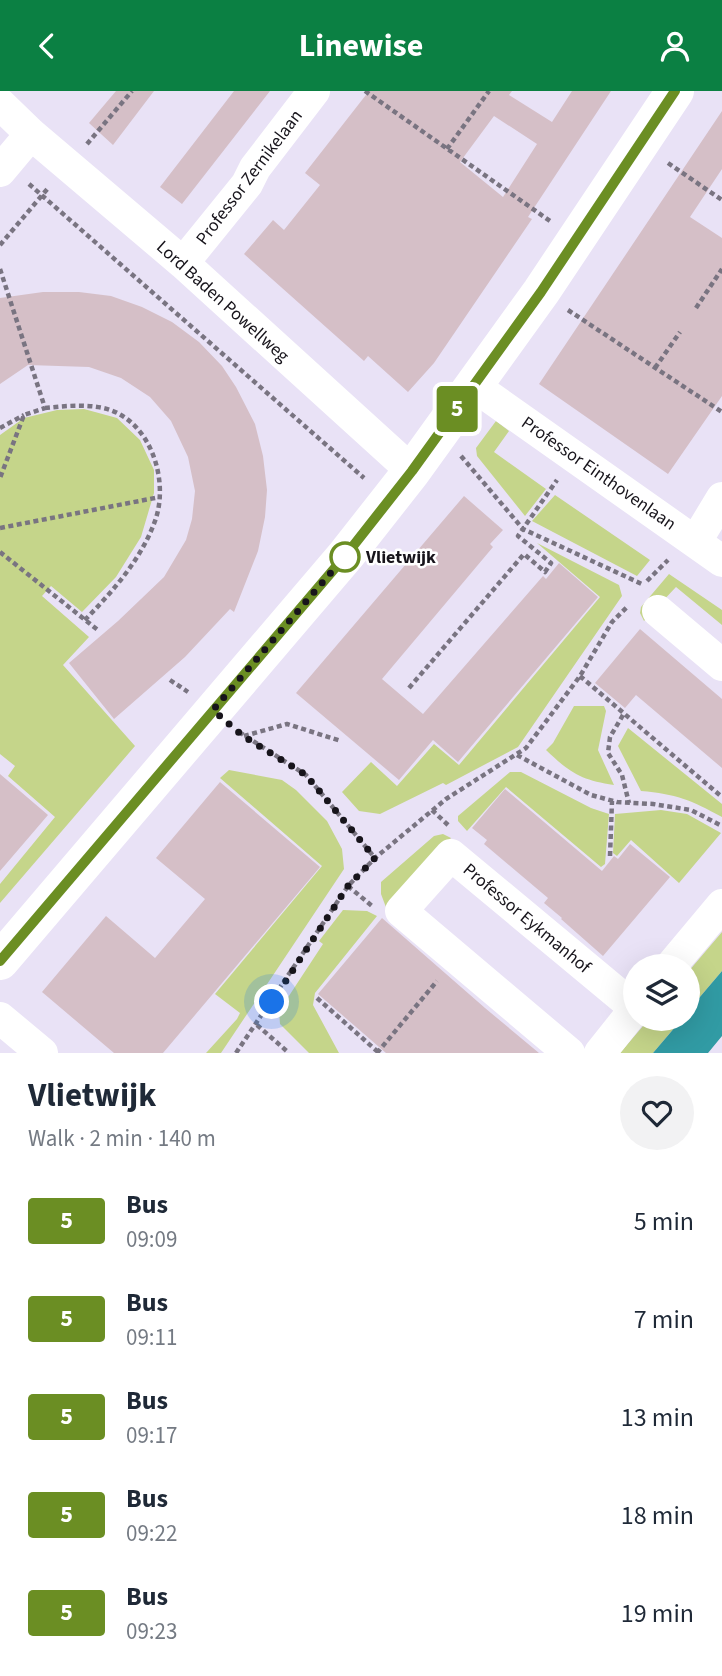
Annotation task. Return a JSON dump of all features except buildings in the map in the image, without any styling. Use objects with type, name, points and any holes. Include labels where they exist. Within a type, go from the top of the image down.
[{"type":"street","name":"Professor Zernikelaan","points":[[183,263],[247,184],[255,167],[314,91]]},
{"type":"street","points":[[0,961],[346,555],[440,432],[541,292],[675,91]]},
{"type":"street","name":"Lord Baden Powellweg","points":[[0,104],[31,134],[183,263],[400,485]]},
{"type":"street","points":[[3,167],[31,134]]},
{"type":"street","name":"Professor Einthovenlaan","points":[[474,386],[722,561]]},
{"type":"street","points":[[696,541],[722,498]]},
{"type":"street","points":[[642,598],[722,665]]},
{"type":"street","name":"Professor Eykmanhof","points":[[569,1053],[401,911],[451,855],[623,999]]},
{"type":"street","points":[[681,954],[722,905]]},
{"type":"street","points":[[0,1018],[42,1053]]},
{"type":"street","name":"Professor Eykmanhof","points":[[600,1053],[623,1024]]},
{"type":"path","points":[[0,246],[132,91]]},
{"type":"path","points":[[365,91],[576,239]]},
{"type":"path","points":[[447,149],[489,91]]},
{"type":"path","points":[[640,143],[722,200]]},
{"type":"path","points":[[3,167],[400,485]]},
{"type":"path","points":[[0,269],[45,408]]},
{"type":"path","points":[[696,307],[722,269]]},
{"type":"path","points":[[541,292],[722,412]]},
{"type":"path","points":[[655,368],[680,332]]},
{"type":"path","points":[[0,428],[24,415],[45,408],[72,405],[105,408],[135,425],[152,452],[158,469],[160,498],[155,521],[122,580],[84,621]]},
{"type":"path","points":[[0,478],[24,415]]},
{"type":"path","points":[[440,432],[523,529],[642,598]]},
{"type":"path","points":[[409,688],[524,554],[545,572],[551,563],[518,536],[574,455]]},
{"type":"path","points":[[0,528],[160,498]]},
{"type":"path","points":[[236,1053],[348,886],[375,858],[446,799],[526,748],[580,676],[612,622],[642,598],[679,544],[696,541]]},
{"type":"path","points":[[0,552],[99,631]]},
{"type":"path","points":[[580,676],[722,797]]},
{"type":"path","points":[[213,710],[243,736],[306,775],[375,858]]},
{"type":"path","points":[[624,715],[610,737],[608,753],[622,775],[629,803]]},
{"type":"path","points":[[243,736],[287,724],[341,741]]},
{"type":"path","points":[[516,754],[591,795],[612,801],[691,810],[722,826]]},
{"type":"path","points":[[610,856],[612,801]]},
{"type":"path","points":[[317,998],[378,1053],[457,958]]},
{"type":"path","points":[[257,1025],[289,1053]]},
{"type":"green space","points":[[84,409],[117,418],[140,440],[154,470],[154,493],[141,537],[116,577],[82,612],[51,586],[42,596],[89,637],[63,665],[135,746],[0,903],[0,884],[55,817],[8,776],[15,766],[0,754],[0,435],[24,418],[57,410]]},
{"type":"green space","points":[[496,421],[509,431],[494,452],[546,489],[525,516],[477,456],[476,448]]},
{"type":"green space","points":[[555,495],[650,560],[637,576],[532,521]]},
{"type":"green space","points":[[537,543],[619,585],[622,596],[518,747],[446,785],[443,783],[380,814],[359,811],[342,792],[371,762],[397,786],[434,744],[459,765],[600,597]]},
{"type":"green space","points":[[669,574],[722,610],[722,625],[676,587],[644,621],[640,613],[641,607]]},
{"type":"green space","points":[[574,706],[604,706],[606,711],[598,750],[614,785],[593,781],[577,774],[546,750],[553,743]]},
{"type":"green space","points":[[628,728],[722,804],[722,817],[683,799],[641,791],[618,746]]},
{"type":"green space","points":[[229,770],[282,780],[296,790],[327,821],[342,849],[344,869],[221,1053],[206,1053],[240,1013],[215,994],[322,866],[220,778]]},
{"type":"green space","points":[[510,772],[521,772],[591,808],[609,814],[605,864],[601,867],[506,787],[467,831],[458,821],[458,816]]},
{"type":"green space","points":[[661,810],[687,814],[721,833],[679,883],[631,840],[617,856],[613,853],[615,814]]},
{"type":"green space","points":[[443,834],[451,838],[387,910],[381,894],[381,882],[434,836]]},
{"type":"green space","points":[[343,910],[367,911],[377,916],[315,993],[313,1005],[339,1053],[309,1053],[280,1024],[279,1011],[323,944],[319,941]]},
{"type":"green space","points":[[722,932],[722,971],[700,997],[700,958]]},
{"type":"green space","points":[[639,1031],[672,1031],[653,1053],[620,1053]]},
{"type":"water","points":[[722,971],[722,1036],[708,1053],[653,1053],[672,1031],[700,1031],[700,997]]},
{"type":"bus line","name":"5","points":[[0,961],[346,555],[412,471],[541,292],[675,91]]},
{"type":"place","name":"Vlietwijk","points":[[345,557]]},
{"type":"route","points":[[272,1002],[348,886],[375,858],[306,775],[243,736],[213,710],[346,555],[345,557]]}]
